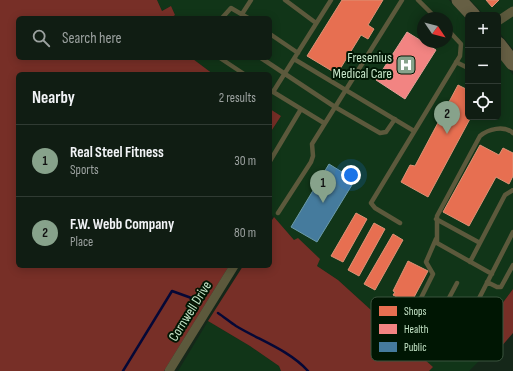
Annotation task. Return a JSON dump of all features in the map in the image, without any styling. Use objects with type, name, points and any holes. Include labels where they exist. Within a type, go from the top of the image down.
[{"type":"main road","points":[[501,48],[513,63]]},
{"type":"street","points":[[501,19],[513,11]]},
{"type":"street","name":"Cornwell Drive","points":[[169,371],[233,268]]},
{"type":"lane","points":[[242,14],[251,0]]},
{"type":"lane","points":[[285,0],[316,23]]},
{"type":"lane","points":[[324,123],[272,91],[285,74],[331,0]]},
{"type":"lane","points":[[278,213],[311,162],[313,156],[312,144],[324,123],[402,0]]},
{"type":"lane","points":[[418,0],[430,12]]},
{"type":"lane","points":[[224,16],[232,8],[245,16]]},
{"type":"lane","points":[[272,35],[298,53]]},
{"type":"lane","points":[[400,223],[375,208],[371,202],[460,56],[461,44],[453,36]]},
{"type":"lane","points":[[294,59],[414,131]]},
{"type":"lane","points":[[223,60],[241,72]]},
{"type":"lane","points":[[265,60],[335,107],[382,134],[386,132],[395,119]]},
{"type":"lane","points":[[456,62],[465,66]]},
{"type":"lane","points":[[272,158],[302,109]]},
{"type":"lane","points":[[422,297],[434,274],[426,262],[436,239],[436,220],[480,136],[501,128],[505,128],[513,132]]},
{"type":"lane","points":[[470,262],[506,195],[513,190]]},
{"type":"lane","points":[[436,220],[480,243]]},
{"type":"lane","points":[[479,297],[513,232]]},
{"type":"lane","points":[[436,239],[441,246],[492,274]]},
{"type":"lane","points":[[487,282],[497,287],[501,287],[513,265]]},
{"type":"lane","points":[[450,297],[457,283]]},
{"type":"shaded area","points":[[0,0],[157,0],[162,11],[171,6],[175,15],[174,16],[16,16],[16,60],[194,60],[210,72],[16,72],[16,268],[228,268],[164,371],[0,371]]},
{"type":"shaded area","points":[[157,0],[449,0],[465,17],[465,120],[501,120],[501,59],[513,75],[513,289],[503,303],[503,297],[371,297],[371,310],[338,280],[317,266],[272,215],[272,130],[281,116],[272,110],[272,72],[210,72],[194,60],[272,60],[272,16],[174,16],[175,15],[171,6],[162,11]]},
{"type":"shaded area","points":[[470,0],[513,0],[513,49],[501,35],[501,12],[481,12]]},
{"type":"shaded area","points":[[272,110],[281,116],[272,130]]},
{"type":"shaded area","points":[[274,217],[294,240],[298,238],[320,259],[317,266],[338,280],[371,310],[371,361],[426,361],[433,367],[429,371],[281,371],[279,366],[250,346],[208,321],[242,268],[272,268],[272,220]]},
{"type":"shaded area","points":[[513,289],[513,333],[503,345],[503,303]]},
{"type":"shaded area","points":[[208,321],[250,346],[279,366],[281,371],[178,371]]},
{"type":"shaded area","points":[[418,361],[479,361],[469,371],[429,371],[433,367]]},
{"type":"building: Shops","points":[[342,0],[383,0],[368,25],[374,29],[368,39],[361,35],[337,74],[307,56]]},
{"type":"building: Shops","points":[[486,0],[499,0],[492,7]]},
{"type":"building: Shops","points":[[458,85],[465,88],[465,120],[469,120],[428,197],[401,182],[410,165],[415,166]]},
{"type":"building: Shops","points":[[480,145],[499,155],[503,148],[513,153],[513,176],[509,184],[496,177],[469,226],[443,212]]},
{"type":"building: Shops","points":[[356,213],[367,219],[343,262],[331,256]]},
{"type":"building: Shops","points":[[374,223],[385,229],[359,276],[348,270]]},
{"type":"building: Shops","points":[[393,234],[403,240],[375,290],[364,284]]},
{"type":"building: Shops","points":[[408,261],[428,271],[414,297],[397,297],[393,295],[395,292],[393,291]]},
{"type":"building: Health","name":"Fresenius Medical Care","points":[[407,32],[417,38],[417,48],[433,48],[436,50],[405,99],[376,80]]},
{"type":"building: Public","points":[[329,164],[355,180],[317,242],[291,227]]},
{"type":"waterway","points":[[123,371],[172,291],[197,300]]},
{"type":"waterway","points":[[218,313],[236,326],[283,351],[308,371]]},
{"type":"place","name":"Fresenius Medical Care","points":[[406,65]]},
{"type":"place","name":"F.W. Webb Company","points":[[447,134]]},
{"type":"place","name":"Real Steel Fitness","points":[[323,203]]}]
